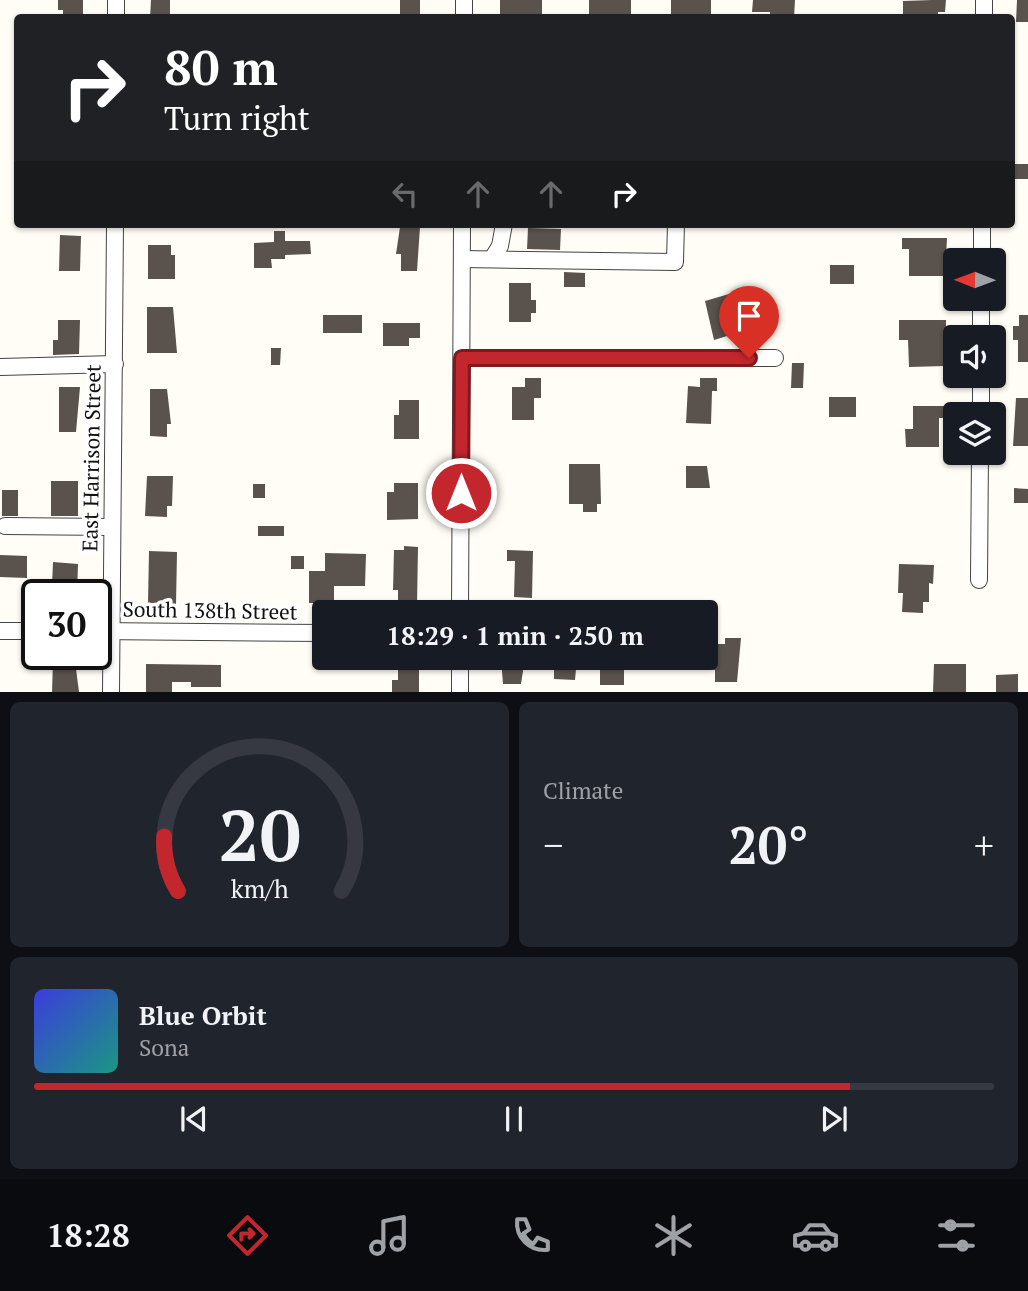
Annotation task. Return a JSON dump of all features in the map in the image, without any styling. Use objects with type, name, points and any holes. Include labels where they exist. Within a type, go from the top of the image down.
[{"type":"street","name":"East Harrison Street","points":[[108,579],[112,527],[115,228]]},
{"type":"street","points":[[460,600],[462,228]]},
{"type":"street","points":[[492,259],[500,247],[503,228]]},
{"type":"street","points":[[462,259],[675,262],[676,228]]},
{"type":"street","points":[[982,228],[982,248]]},
{"type":"street","points":[[462,358],[775,358]]},
{"type":"street","points":[[0,367],[115,364]]},
{"type":"street","points":[[979,580],[980,465]]},
{"type":"street","points":[[5,526],[112,527]]},
{"type":"street","points":[[0,631],[21,631]]},
{"type":"street","name":"South 138th Street","points":[[112,631],[312,633]]},
{"type":"street","name":"East Harrison Street","points":[[108,670],[111,692]]},
{"type":"street","points":[[460,670],[460,692]]},
{"type":"building","points":[[58,0],[83,0],[83,14],[63,14],[63,10],[58,10]]},
{"type":"building","points":[[151,0],[170,0],[170,14],[150,14]]},
{"type":"building","points":[[400,0],[420,0],[420,14],[400,14]]},
{"type":"building","points":[[500,0],[542,0],[542,14],[500,14]]},
{"type":"building","points":[[589,0],[631,0],[631,14],[589,14]]},
{"type":"building","points":[[671,0],[711,0],[711,14],[671,14]]},
{"type":"building","points":[[753,0],[795,0],[794,14],[752,12]]},
{"type":"building","points":[[946,0],[945,12],[903,14],[903,1]]},
{"type":"building","points":[[1017,0],[1028,0],[1028,22],[1016,22]]},
{"type":"building","points":[[1015,164],[1028,164],[1028,179],[1015,179]]},
{"type":"building","points":[[400,228],[420,228],[417,271],[401,271],[401,254],[396,254]]},
{"type":"building","points":[[528,228],[561,229],[560,250],[527,249]]},
{"type":"building","points":[[274,231],[285,231],[285,241],[310,241],[311,254],[285,255],[285,259],[271,259],[272,268],[254,268],[254,243],[274,242]]},
{"type":"building","points":[[60,235],[81,236],[80,271],[59,271]]},
{"type":"building","points":[[902,238],[947,238],[946,248],[943,248],[943,276],[909,276],[909,249],[902,249]]},
{"type":"building","points":[[148,245],[171,245],[171,255],[175,255],[175,279],[148,279]]},
{"type":"building","points":[[830,265],[854,265],[854,284],[830,284]]},
{"type":"building","points":[[564,272],[585,273],[585,287],[564,287]]},
{"type":"building","points":[[509,283],[531,283],[531,300],[536,300],[536,313],[531,313],[531,322],[509,322]]},
{"type":"building","points":[[736,292],[741,308],[735,310],[737,333],[714,340],[705,301]]},
{"type":"building","points":[[147,307],[173,307],[177,353],[147,353]]},
{"type":"building","points":[[323,315],[362,315],[362,333],[323,333]]},
{"type":"building","points":[[1019,315],[1028,315],[1028,362],[1018,362],[1018,340],[1013,340],[1013,326],[1019,326]]},
{"type":"building","points":[[58,320],[80,320],[79,354],[53,355],[53,340],[58,340]]},
{"type":"building","points":[[899,320],[946,320],[946,325],[943,325],[943,366],[909,367],[908,340],[899,340]]},
{"type":"building","points":[[383,323],[420,323],[420,338],[409,338],[409,346],[383,346]]},
{"type":"building","points":[[271,348],[281,348],[280,365],[271,365]]},
{"type":"building","points":[[792,363],[804,363],[803,388],[791,388]]},
{"type":"building","points":[[525,378],[541,378],[541,398],[534,398],[534,420],[512,420],[512,387],[525,387]]},
{"type":"building","points":[[700,378],[717,378],[717,391],[712,391],[711,424],[686,423],[688,386],[700,387]]},
{"type":"building","points":[[59,387],[80,387],[76,432],[59,432]]},
{"type":"building","points":[[150,389],[167,389],[171,424],[167,424],[167,437],[150,436]]},
{"type":"building","points":[[829,397],[856,397],[856,417],[829,417]]},
{"type":"building","points":[[1016,398],[1028,398],[1028,446],[1013,446]]},
{"type":"building","points":[[399,400],[419,400],[419,439],[394,439],[394,415],[399,415]]},
{"type":"building","points":[[913,406],[943,406],[943,418],[939,418],[939,447],[906,447],[905,429],[913,429]]},
{"type":"building","points":[[569,464],[600,464],[601,504],[597,504],[597,512],[583,512],[583,504],[569,504]]},
{"type":"building","points":[[686,466],[707,466],[710,488],[686,488]]},
{"type":"building","points":[[147,476],[173,476],[172,506],[167,506],[167,517],[145,516]]},
{"type":"building","points":[[51,481],[78,481],[78,516],[51,516]]},
{"type":"building","points":[[394,483],[418,483],[418,519],[387,520],[387,492],[394,492]]},
{"type":"building","points":[[253,484],[265,484],[265,498],[253,498]]},
{"type":"building","points":[[1014,488],[1028,489],[1028,503],[1014,503]]},
{"type":"building","points":[[2,490],[18,490],[18,516],[2,516]]},
{"type":"building","points":[[258,526],[284,526],[284,536],[258,536]]},
{"type":"building","points":[[404,546],[418,547],[417,600],[398,600],[398,590],[393,590],[394,550],[404,550]]},
{"type":"building","points":[[507,550],[533,551],[532,598],[514,597],[515,561],[507,561]]},
{"type":"building","points":[[149,551],[177,552],[176,604],[148,603]]},
{"type":"building","points":[[325,553],[366,554],[365,586],[334,586],[334,600],[312,600],[312,603],[309,603],[309,571],[325,571]]},
{"type":"building","points":[[0,555],[27,556],[27,578],[0,577]]},
{"type":"building","points":[[291,556],[304,556],[304,569],[291,569]]},
{"type":"building","points":[[53,562],[78,564],[78,579],[52,579]]},
{"type":"building","points":[[899,564],[934,565],[933,584],[929,583],[929,602],[923,602],[923,613],[902,612],[903,593],[898,593]]},
{"type":"building","points":[[725,638],[741,638],[737,682],[715,682],[718,644],[725,644]]},
{"type":"building","points":[[146,664],[221,665],[221,687],[191,687],[191,682],[172,682],[172,692],[146,692]]},
{"type":"building","points":[[934,664],[966,664],[966,692],[933,692]]},
{"type":"building","points":[[53,670],[76,670],[79,692],[52,692]]},
{"type":"building","points":[[398,670],[419,670],[419,692],[392,692],[392,680],[398,680]]},
{"type":"building","points":[[502,670],[523,670],[521,684],[503,684]]},
{"type":"building","points":[[554,670],[576,670],[575,680],[554,679]]},
{"type":"building","points":[[600,670],[624,670],[624,685],[600,685]]},
{"type":"building","points":[[1018,674],[1018,692],[996,692],[996,675]]},
{"type":"route","points":[[461,493],[462,358],[749,358]]}]
